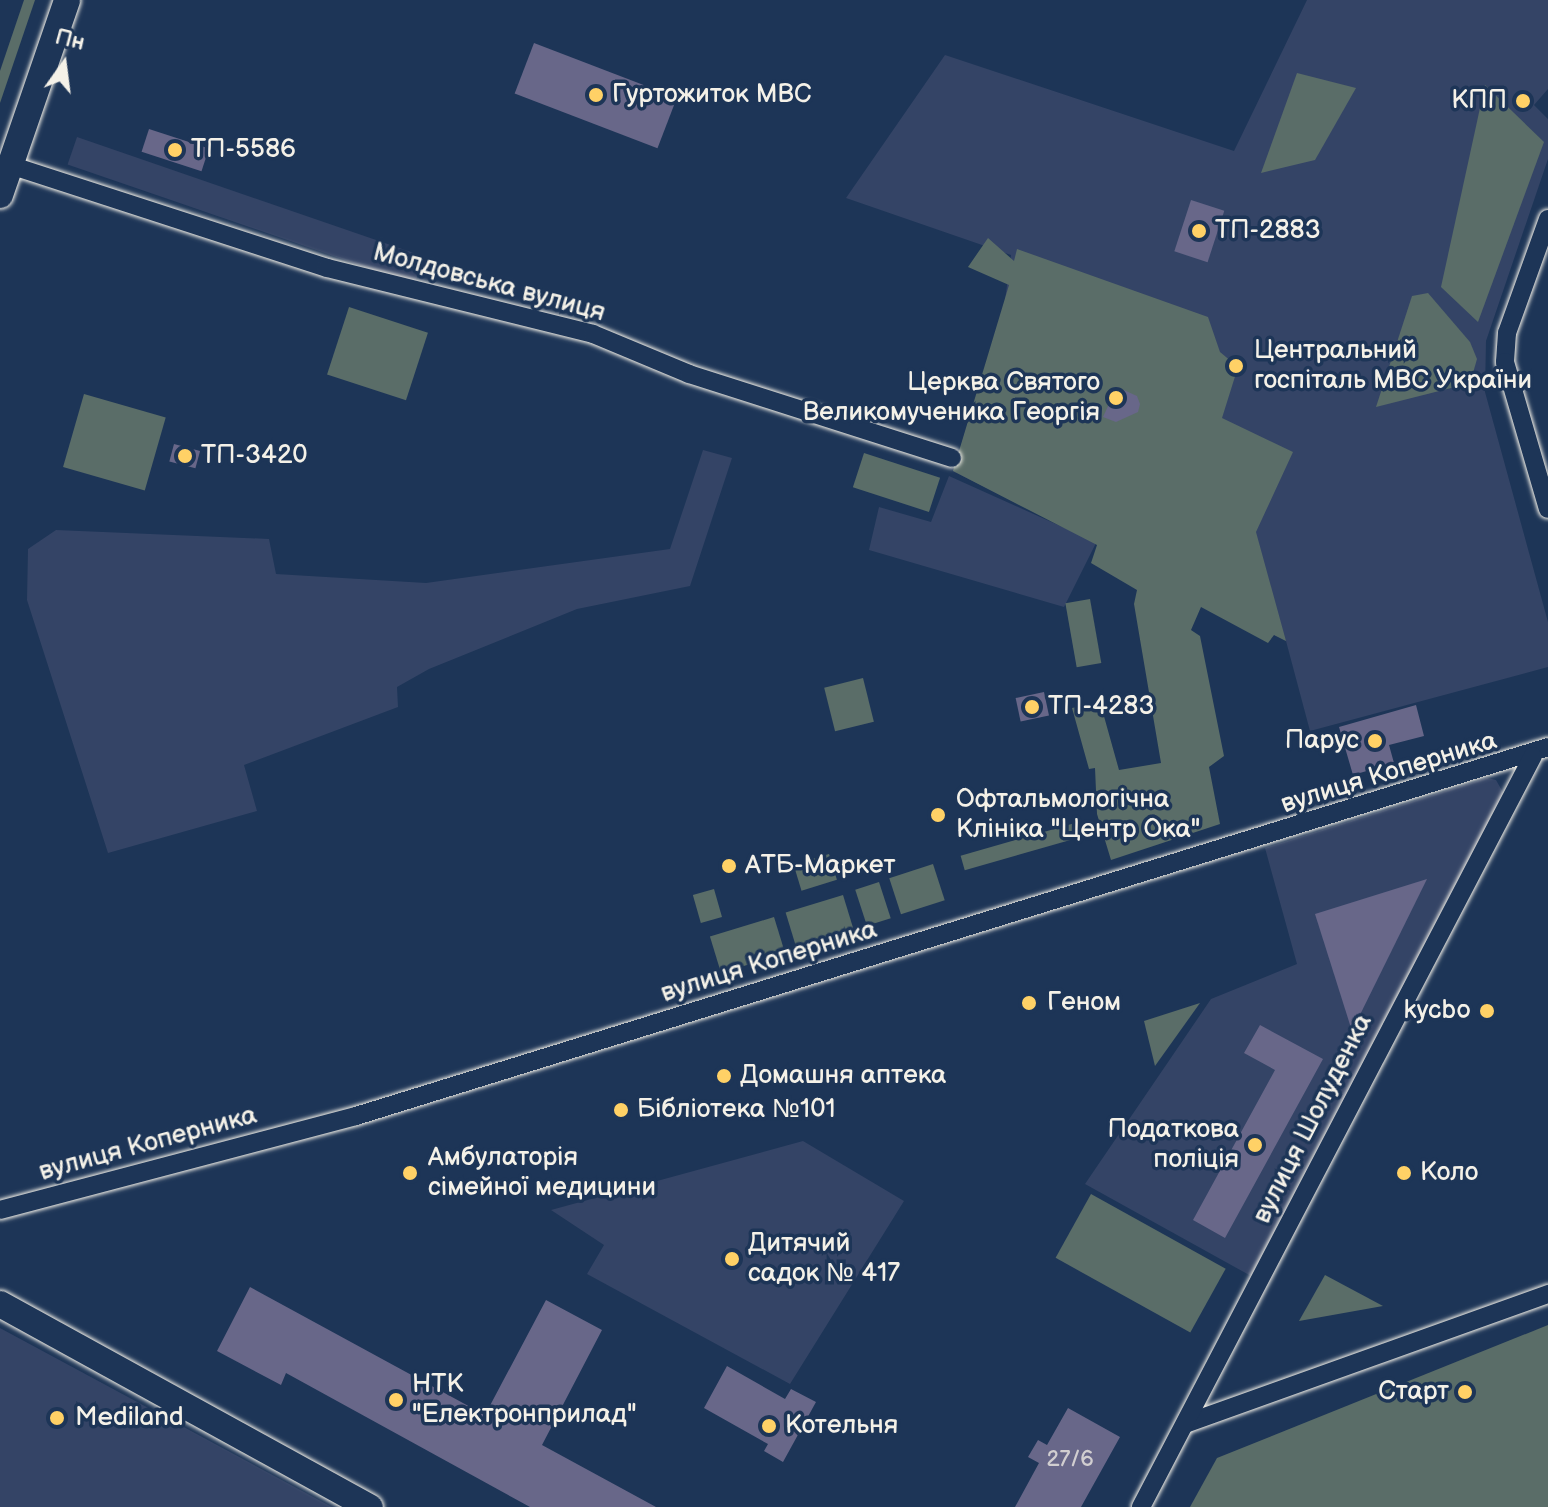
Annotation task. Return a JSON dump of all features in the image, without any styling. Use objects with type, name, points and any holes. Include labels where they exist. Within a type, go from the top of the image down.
[{"type":"street","points":[[0,195],[67,0]]},
{"type":"street","name":"Молдовська вулиця","points":[[10,165],[327,268],[593,334],[689,374],[952,458]]},
{"type":"street","points":[[1548,219],[1507,333],[1505,362],[1548,509]]},
{"type":"street","name":"вулиця Коперника","points":[[0,1210],[356,1116],[1540,751]]},
{"type":"street","name":"вулиця Шолуденка","points":[[1141,1507],[1540,751]]},
{"type":"street","points":[[1185,1424],[1548,1294]]},
{"type":"street","points":[[0,1304],[370,1507]]},
{"type":"shaded area","name":"Центральний госпіталь МВС України","points":[[1307,0],[1548,0],[1548,89],[1534,105],[1548,119],[1548,159],[1486,341],[1485,392],[1548,622],[1548,667],[1310,731],[1286,641],[1096,543],[1064,607],[869,550],[879,507],[931,522],[949,476],[1067,529],[953,471],[1004,308],[1011,255],[846,198],[945,55],[1234,151]]},
{"type":"shaded area","points":[[77,137],[424,256],[415,284],[68,164]]},
{"type":"shaded area","points":[[703,450],[732,458],[690,586],[577,609],[429,669],[397,687],[398,707],[244,765],[257,811],[108,853],[27,600],[28,549],[56,530],[269,539],[276,574],[426,583],[670,549]]},
{"type":"shaded area","points":[[1487,778],[1496,780],[1504,794],[1251,1276],[1085,1184],[1211,999],[1297,964],[1265,848]]},
{"type":"shaded area","name":"Дитячий садок № 417","points":[[803,1141],[904,1201],[790,1384],[587,1274],[604,1245],[551,1210]]},
{"type":"shaded area","points":[[0,1328],[332,1507],[0,1507]]},
{"type":"green space","points":[[24,0],[35,0],[0,103],[0,71]]},
{"type":"green space","points":[[1297,73],[1356,88],[1315,160],[1261,173]]},
{"type":"green space","points":[[1485,85],[1544,142],[1478,322],[1441,287]]},
{"type":"green space","points":[[988,238],[1014,261],[1017,249],[1208,317],[1220,352],[1238,367],[1222,418],[1293,452],[1256,532],[1286,641],[1274,635],[1268,643],[1201,607],[1191,630],[1200,636],[1224,756],[1209,767],[1220,824],[1111,860],[1097,814],[1095,768],[1089,769],[1072,708],[1100,702],[1119,770],[1161,763],[1134,604],[1137,590],[1091,563],[1097,545],[953,471],[1009,285],[968,267]]},
{"type":"green space","points":[[1428,293],[1470,342],[1477,359],[1473,373],[1467,384],[1376,407],[1412,296]]},
{"type":"green space","points":[[349,307],[428,333],[406,400],[327,375]]},
{"type":"green space","points":[[84,394],[166,417],[145,490],[63,467]]},
{"type":"green space","points":[[864,453],[940,478],[929,512],[853,487]]},
{"type":"green space","points":[[1090,599],[1101,663],[1077,667],[1065,603]]},
{"type":"green space","points":[[863,678],[874,722],[835,731],[824,688]]},
{"type":"green space","points":[[1075,823],[1079,837],[965,870],[961,856]]},
{"type":"green space","points":[[829,854],[837,880],[802,891],[794,865]]},
{"type":"green space","points":[[933,864],[945,900],[901,914],[889,878]]},
{"type":"green space","points":[[879,882],[891,918],[867,926],[855,890]]},
{"type":"green space","points":[[714,889],[722,917],[701,923],[693,895]]},
{"type":"green space","points":[[843,895],[854,931],[797,949],[786,913]]},
{"type":"green space","points":[[774,917],[785,953],[721,973],[710,937]]},
{"type":"green space","points":[[1200,1003],[1155,1066],[1144,1021]]},
{"type":"green space","points":[[1091,1194],[1226,1269],[1190,1333],[1056,1258]]},
{"type":"green space","points":[[1325,1275],[1383,1306],[1299,1321]]},
{"type":"green space","name":"Старт","points":[[1548,1325],[1548,1507],[1190,1507],[1217,1458]]},
{"type":"building","name":"Гуртожиток МВС","points":[[534,43],[677,98],[657,148],[515,93]]},
{"type":"building","name":"ТП-5586","points":[[149,129],[209,148],[202,171],[142,152]]},
{"type":"building","name":"ТП-2883","points":[[1191,200],[1224,211],[1208,262],[1174,251]]},
{"type":"building","name":"Церква Святого Великомученика Георгія","points":[[1117,387],[1137,396],[1140,404],[1138,412],[1116,422],[1103,417]]},
{"type":"building","name":"ТП-3420","points":[[174,444],[200,451],[195,468],[169,461]]},
{"type":"building","name":"ТП-4283","points":[[1044,692],[1049,715],[1021,722],[1016,698]]},
{"type":"building","name":"Парус","points":[[1416,705],[1424,736],[1389,745],[1394,763],[1353,775],[1339,727]]},
{"type":"building","points":[[1427,879],[1352,1031],[1315,914]]},
{"type":"building","name":"Податкова поліція","points":[[1260,1025],[1323,1059],[1225,1238],[1193,1220],[1275,1070],[1244,1053]]},
{"type":"building","name":"НТК \"Електронприлад\"","points":[[250,1287],[485,1415],[546,1300],[602,1330],[542,1445],[656,1507],[530,1507],[286,1373],[281,1385],[217,1351]]},
{"type":"building","name":"Котельня","points":[[727,1366],[785,1399],[791,1389],[816,1402],[783,1462],[764,1451],[768,1444],[704,1408]]},
{"type":"building","points":[[1068,1408],[1120,1437],[1081,1507],[1015,1507],[1039,1463],[1028,1457],[1038,1440],[1047,1445]]},
{"type":"place","name":"Гуртожиток МВС","points":[[596,95]]},
{"type":"place","name":"КПП","points":[[1523,101]]},
{"type":"place","name":"ТП-5586","points":[[175,150]]},
{"type":"place","name":"ТП-2883","points":[[1199,231]]},
{"type":"place","name":"Центральний госпіталь МВС України","points":[[1236,366]]},
{"type":"place","name":"Церква Святого Великомученика Георгія","points":[[1116,398]]},
{"type":"place","name":"ТП-3420","points":[[185,456]]},
{"type":"place","name":"ТП-4283","points":[[1032,707]]},
{"type":"place","name":"Парус","points":[[1375,741]]},
{"type":"place","name":"Офтальмологічна Клініка \"Центр Ока\"","points":[[938,815]]},
{"type":"place","name":"АТБ-Маркет","points":[[729,866]]},
{"type":"place","name":"Геном","points":[[1029,1003]]},
{"type":"place","name":"kycbo","points":[[1487,1011]]},
{"type":"place","name":"Домашня аптека","points":[[724,1076]]},
{"type":"place","name":"Бібліотека №101","points":[[621,1110]]},
{"type":"place","name":"Податкова поліція","points":[[1255,1145]]},
{"type":"place","name":"Амбулаторія сімейної медицини","points":[[410,1173]]},
{"type":"place","name":"Коло","points":[[1404,1173]]},
{"type":"place","name":"Дитячий садок № 417","points":[[732,1259]]},
{"type":"place","name":"Старт","points":[[1465,1392]]},
{"type":"place","name":"НТК \"Електронприлад\"","points":[[396,1400]]},
{"type":"place","name":"Mediland","points":[[57,1418]]},
{"type":"place","name":"Котельня","points":[[769,1426]]}]
